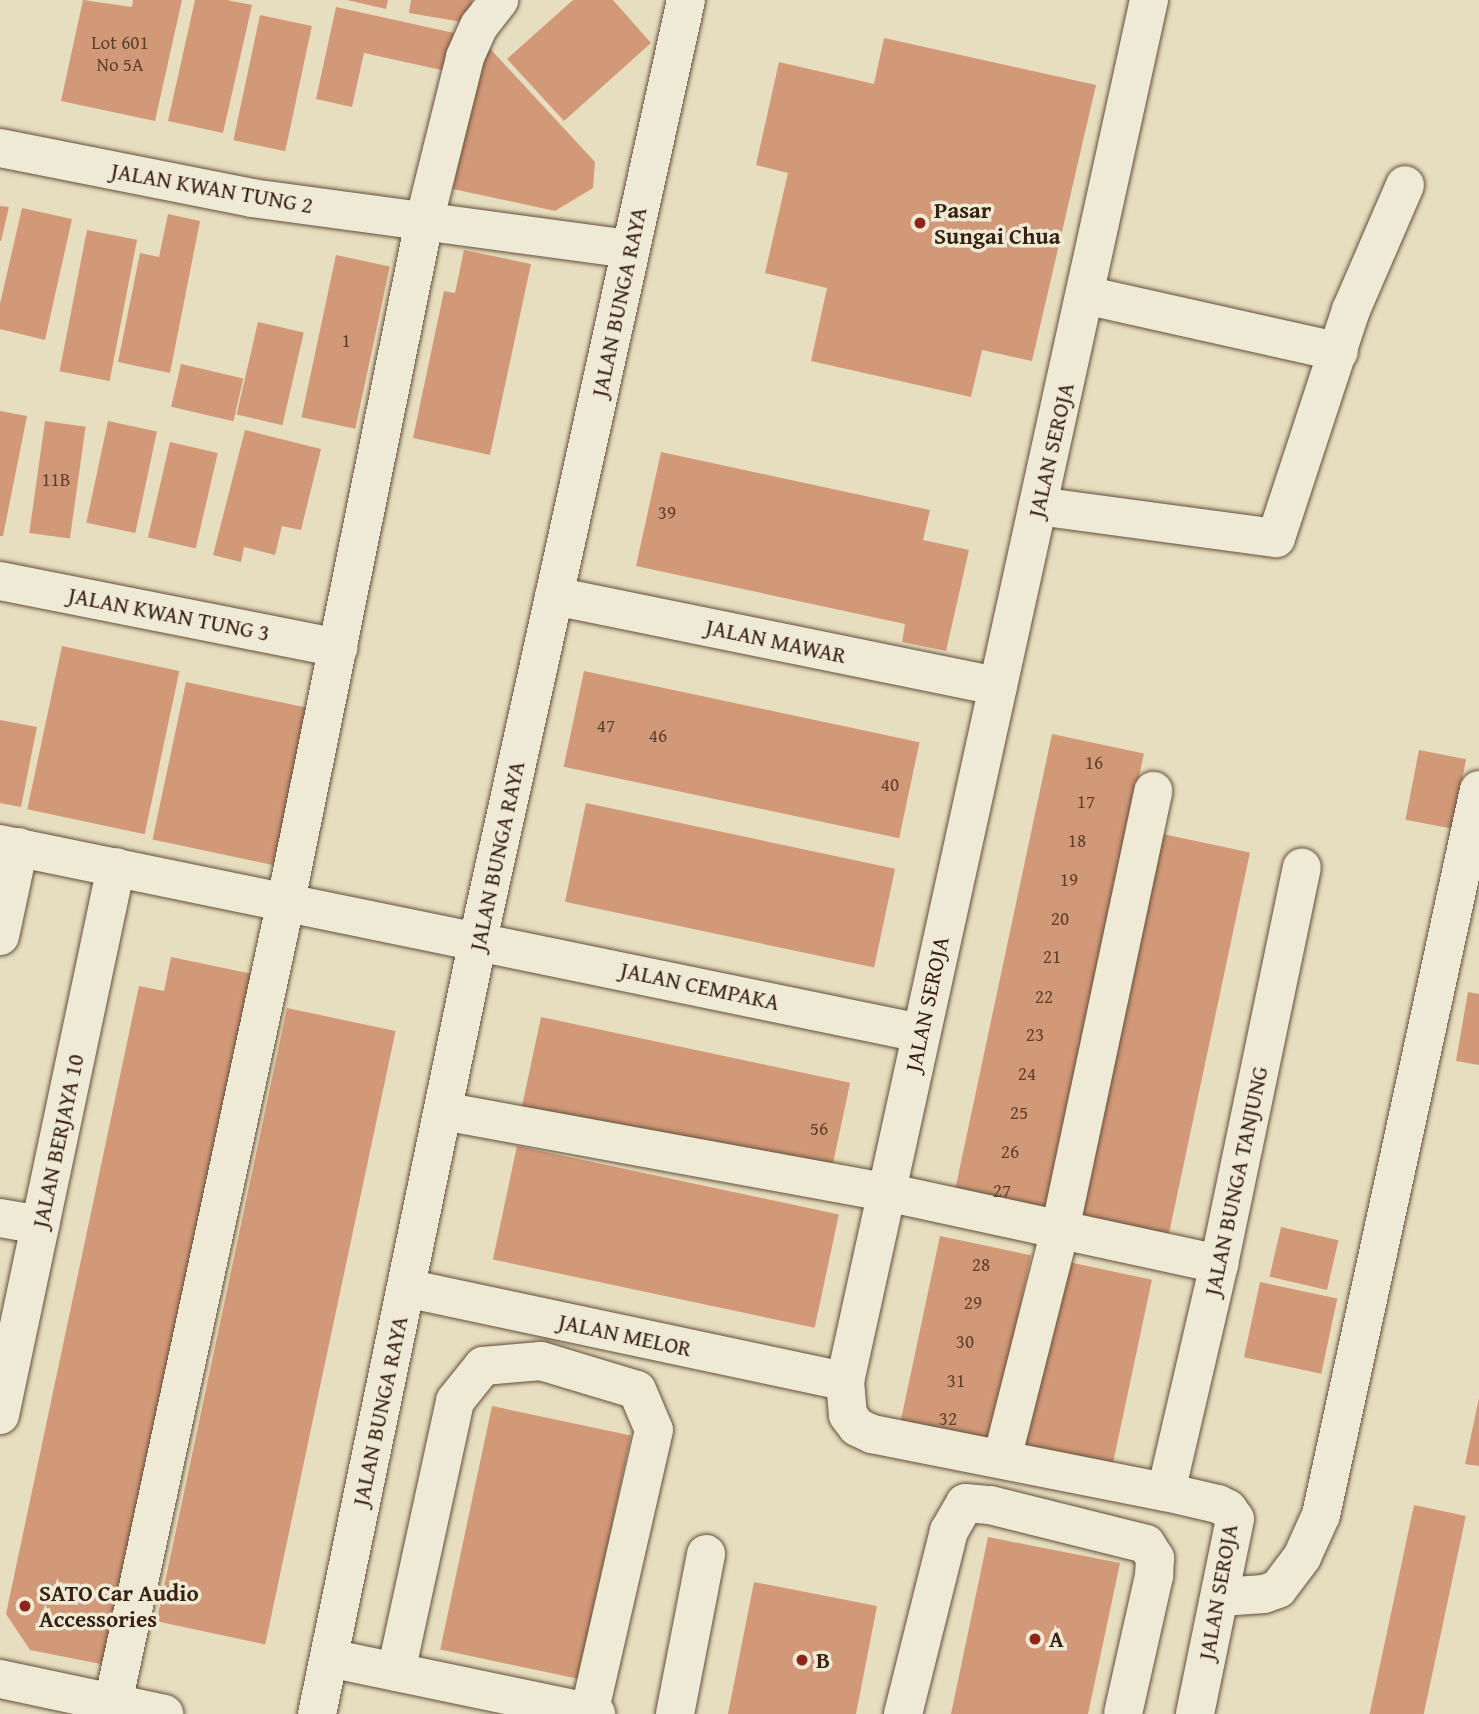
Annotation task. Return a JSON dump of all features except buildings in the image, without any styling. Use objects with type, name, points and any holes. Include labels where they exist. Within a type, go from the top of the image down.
[{"type":"street","points":[[113,1703],[286,901],[424,222],[465,57],[479,26],[499,0]]},
{"type":"street","name":"JALAN BUNGA RAYA","points":[[317,1714],[478,940],[686,0]]},
{"type":"street","name":"JALAN SEROJA","points":[[1149,0],[845,1381],[848,1415],[857,1427],[872,1434],[1166,1492],[1218,1503],[1228,1509],[1235,1518],[1195,1714]]},
{"type":"street","name":"JALAN KWAN TUNG 2","points":[[0,148],[253,198],[631,249]]},
{"type":"street","points":[[1038,506],[1276,538],[1351,310],[1405,185]]},
{"type":"street","points":[[1085,295],[1339,352]]},
{"type":"street","name":"JALAN KWAN TUNG 3","points":[[0,581],[338,648]]},
{"type":"street","name":"JALAN MAWAR","points":[[554,596],[998,686]]},
{"type":"street","points":[[1221,1597],[1264,1594],[1278,1589],[1301,1557],[1321,1515],[1479,790]]},
{"type":"street","points":[[1002,1459],[1060,1230],[1153,791]]},
{"type":"street","points":[[0,936],[9,846],[478,940]]},
{"type":"street","name":"JALAN BERJAYA 10","points":[[0,1415],[116,867]]},
{"type":"street","name":"JALAN BUNGA TANJUNG","points":[[1166,1492],[1219,1264],[1302,868]]},
{"type":"street","name":"JALAN CEMPAKA","points":[[478,940],[921,1033]]},
{"type":"street","points":[[443,1111],[886,1192],[1219,1264]]},
{"type":"street","points":[[0,1218],[40,1225]]},
{"type":"street","name":"JALAN MELOR","points":[[405,1288],[845,1381]]},
{"type":"street","points":[[329,1658],[396,1672],[593,1713],[653,1430],[637,1390],[541,1361],[483,1366],[455,1401],[396,1672]]},
{"type":"street","points":[[903,1714],[949,1531],[964,1503],[990,1505],[1146,1544],[1154,1558],[1154,1576],[1123,1714]]},
{"type":"street","points":[[675,1714],[706,1554]]},
{"type":"street","points":[[0,1679],[164,1714]]},
{"type":"place","name":"Pasar Sungai Chua","points":[[920,223]]},
{"type":"place","name":"SATO Car Audio Accessories","points":[[25,1606]]},
{"type":"place","name":"A","points":[[1035,1639]]},
{"type":"place","name":"B","points":[[802,1660]]}]
